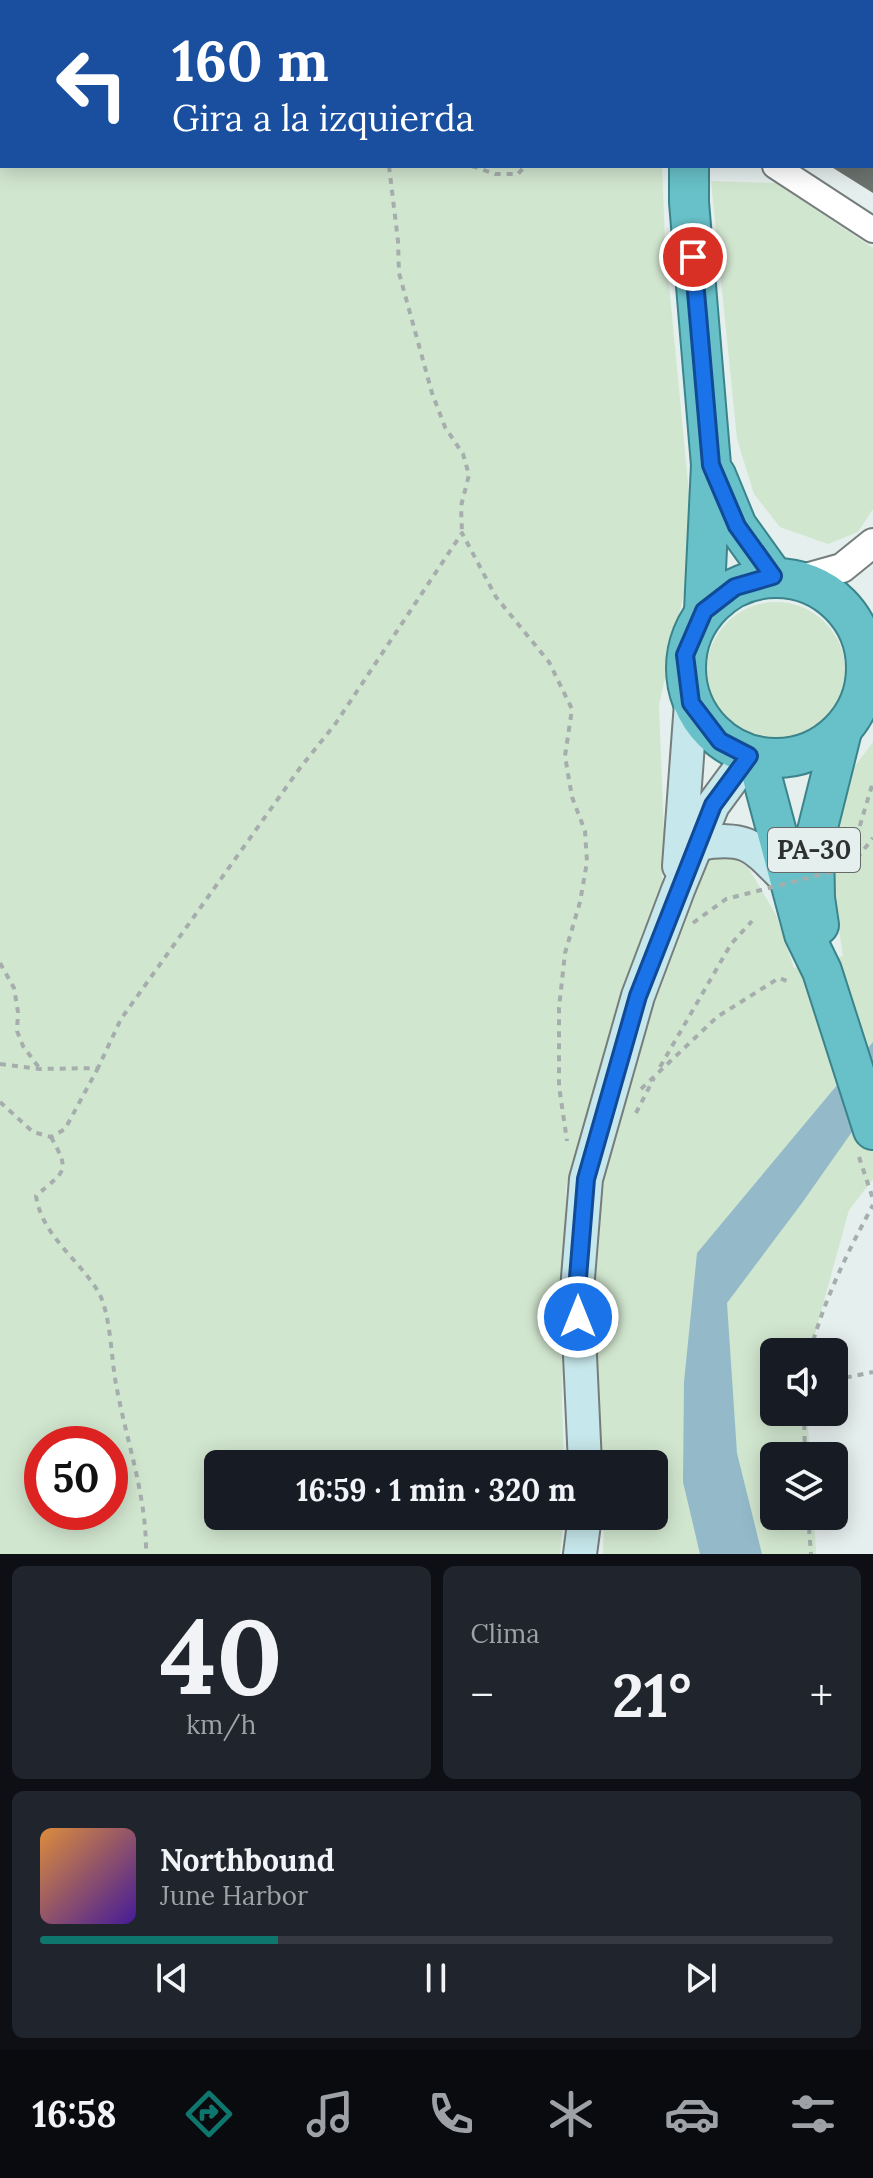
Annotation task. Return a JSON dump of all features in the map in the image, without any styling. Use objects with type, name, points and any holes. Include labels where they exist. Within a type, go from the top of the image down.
[{"type":"highway","name":"PA-30","points":[[689,168],[689,202],[711,465],[704,611],[685,655],[691,703]]},
{"type":"highway","name":"PA-30","points":[[711,465],[737,526],[786,578],[830,595],[869,644],[867,698],[842,731],[823,746],[802,755],[780,759],[753,757],[774,816],[788,881],[804,934],[808,978],[834,1011],[873,1130]]},
{"type":"highway","name":"PA-30","points":[[704,611],[735,587],[786,578]]},
{"type":"highway","points":[[691,703],[720,741],[753,757]]},
{"type":"highway","name":"PA-30","points":[[808,978],[820,931],[815,898],[814,843],[842,731]]},
{"type":"main road","points":[[678,890],[691,703]]},
{"type":"main road","points":[[584,1450],[577,1290],[586,1179],[638,996],[678,890],[713,805],[753,757]]},
{"type":"main road","points":[[698,844],[726,839],[753,845],[788,881]]},
{"type":"main road","points":[[580,1554],[583,1530]]},
{"type":"street","points":[[778,168],[873,230]]},
{"type":"street","points":[[786,578],[842,568],[873,543]]},
{"type":"path","points":[[389,168],[399,273],[432,393],[445,427],[463,454],[469,475],[461,506],[462,533],[496,597],[549,662],[572,709],[565,756],[572,797],[585,831],[587,862],[580,902],[565,953],[559,1008],[559,1086],[565,1135],[575,1161],[590,1163]]},
{"type":"path","points":[[478,168],[495,174],[518,174],[523,168]]},
{"type":"path","points":[[51,1137],[65,1129],[121,1019],[300,768],[336,723],[462,533]]},
{"type":"path","points":[[840,848],[858,832],[873,782]]},
{"type":"path","points":[[693,923],[726,899],[850,867],[873,838]]},
{"type":"path","points":[[633,1117],[731,944],[752,921]]},
{"type":"path","points":[[0,963],[14,988],[17,1031],[23,1046],[40,1069]]},
{"type":"path","points":[[657,1072],[717,1017],[779,978],[808,978]]},
{"type":"path","points":[[0,1064],[40,1069],[98,1068]]},
{"type":"path","points":[[0,1102],[33,1132],[51,1137],[64,1160],[62,1173],[36,1196],[39,1213],[100,1294],[147,1532],[146,1554]]},
{"type":"path","points":[[814,1338],[842,1264],[873,1205]]},
{"type":"path","points":[[848,1377],[873,1372]]},
{"type":"path","points":[[809,1530],[811,1554]]},
{"type":"green space","points":[[0,168],[662,168],[665,243],[691,514],[688,575],[659,705],[664,835],[662,886],[639,947],[566,1187],[564,1450],[204,1450],[204,1530],[563,1530],[560,1554],[0,1554]]},
{"type":"green space","points":[[711,181],[776,183],[873,248],[873,509],[858,532],[828,544],[780,527],[754,494],[737,439]]},
{"type":"green space","points":[[776,602],[802,607],[825,622],[840,645],[845,671],[840,697],[825,720],[802,735],[776,740],[750,735],[727,720],[712,697],[707,671],[712,645],[727,622],[750,607]]},
{"type":"green space","points":[[873,742],[873,1179],[849,1210],[814,1338],[760,1338],[760,1426],[808,1426],[809,1442],[760,1442],[760,1530],[815,1530],[816,1554],[603,1554],[604,1530],[668,1530],[668,1450],[600,1450],[590,1305],[596,1210],[630,1077],[702,859],[724,853],[748,867],[776,915],[794,968],[843,956],[826,843],[843,782]]},
{"type":"water","points":[[873,1042],[873,1102],[727,1303],[737,1453],[762,1554],[700,1554],[683,1482],[684,1382],[697,1253]]},
{"type":"building","points":[[833,168],[873,168],[873,193]]},
{"type":"route","points":[[578,1317],[577,1290],[586,1179],[611,1084],[638,996],[713,805],[749,756],[720,741],[691,703],[685,655],[704,611],[735,587],[773,576],[737,526],[711,465],[693,257]]}]
